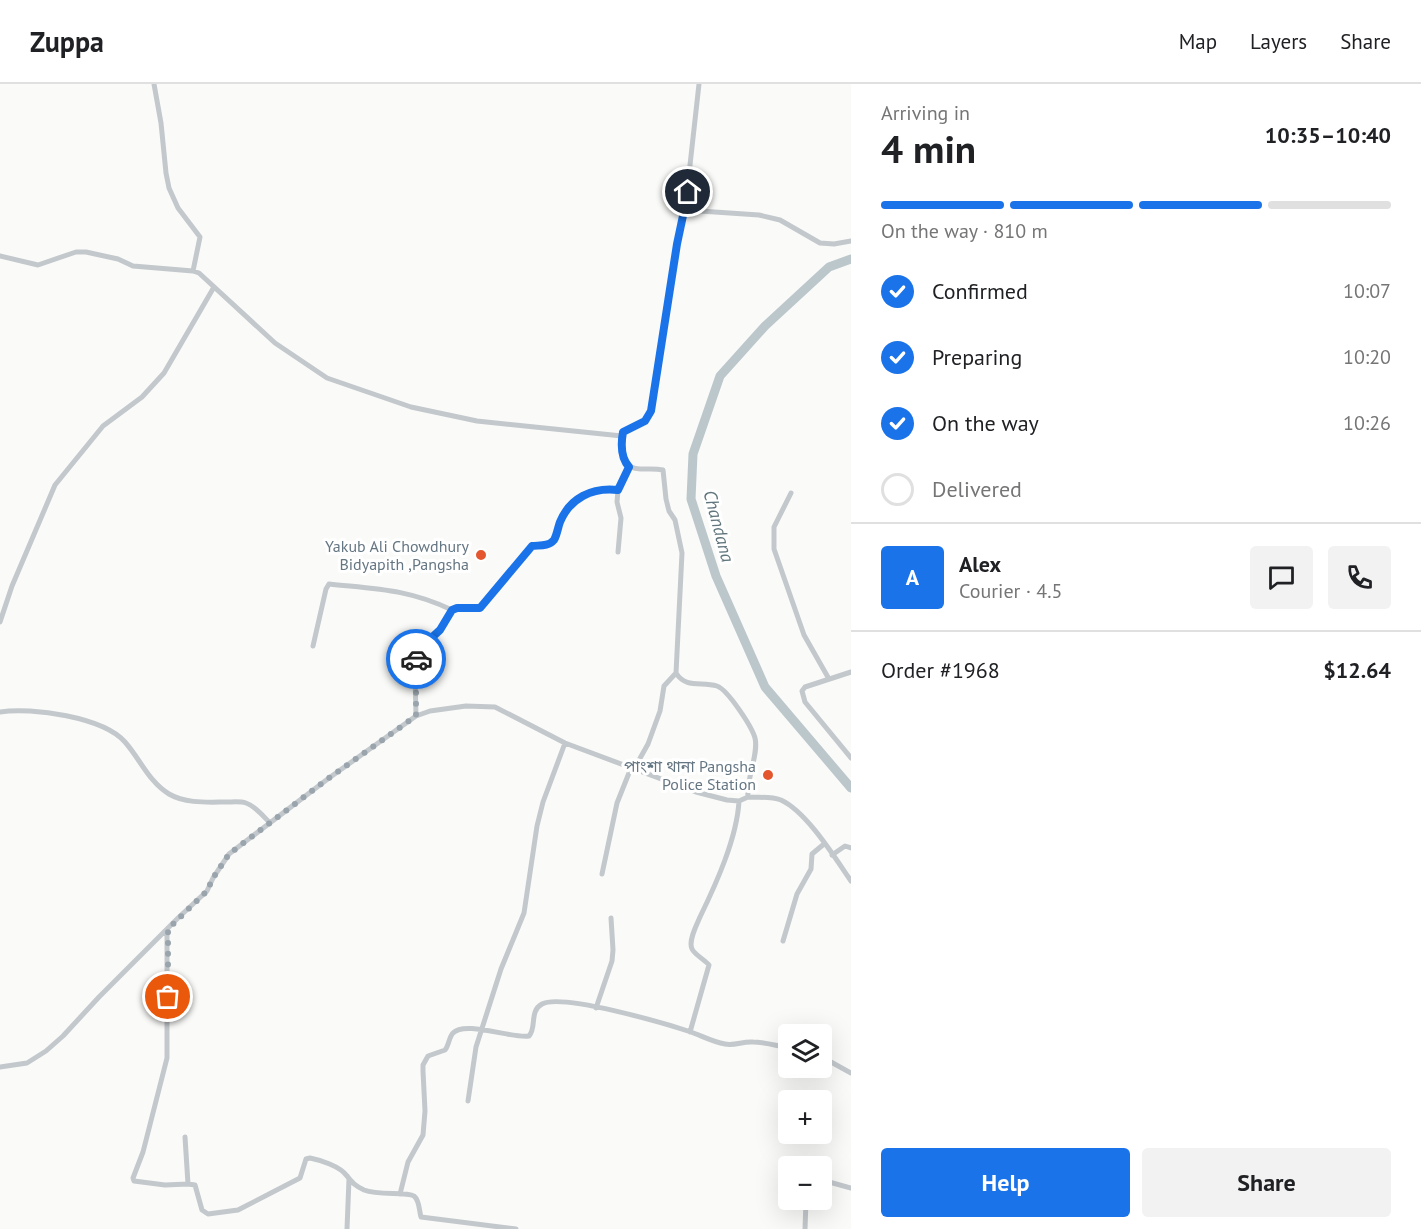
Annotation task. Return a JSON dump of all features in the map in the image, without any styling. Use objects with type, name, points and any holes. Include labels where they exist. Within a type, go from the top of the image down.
[{"type":"street","points":[[154,84],[169,188],[177,208],[200,237],[194,271]]},
{"type":"street","points":[[602,874],[617,802],[648,744],[660,711],[664,686],[676,673],[682,553],[678,533],[666,499],[663,470],[629,467],[625,462],[622,436],[625,430],[645,421],[651,411],[693,157],[699,84]]},
{"type":"street","points":[[685,210],[759,215],[780,220],[820,243],[834,244],[851,241]]},
{"type":"street","points":[[0,256],[38,265],[76,252],[86,252],[118,259],[133,267],[194,271],[199,273],[275,343],[327,378],[355,389],[417,408],[477,421],[622,436]]},
{"type":"street","points":[[0,622],[12,586],[55,486],[103,426],[142,397],[164,374],[214,287]]},
{"type":"street","points":[[618,552],[621,518],[617,502],[618,490],[629,467]]},
{"type":"street","points":[[416,716],[416,660],[428,641],[440,630],[452,610],[480,608],[532,546],[546,545],[554,539],[567,508],[572,502],[601,489],[618,490]]},
{"type":"street","points":[[791,493],[774,527],[774,549],[804,635],[829,679]]},
{"type":"street","points":[[313,646],[326,589],[329,585],[396,590],[434,601],[452,610]]},
{"type":"street","points":[[851,672],[805,687],[802,691],[805,702],[851,758]]},
{"type":"street","points":[[676,673],[685,682],[717,686],[726,692],[752,731],[756,745],[747,791],[748,797]]},
{"type":"street","points":[[0,1067],[27,1063],[46,1051],[63,1036],[99,997],[207,891],[229,854],[416,716],[430,711],[466,706],[495,707],[565,743],[718,800],[739,801],[748,797],[772,798],[787,804],[801,816],[851,881]]},
{"type":"street","points":[[0,712],[27,710],[47,712],[100,726],[113,732],[125,742],[153,781],[168,794],[181,799],[246,803],[270,823]]},
{"type":"street","points":[[468,1101],[472,1067],[482,1030],[501,969],[524,913],[537,826],[543,802],[565,743]]},
{"type":"street","points":[[690,1032],[709,965],[693,950],[692,943],[725,860],[736,823],[739,801]]},
{"type":"street","points":[[783,941],[791,907],[811,869],[812,854],[824,844]]},
{"type":"street","points":[[832,855],[845,846],[851,848]]},
{"type":"street","points":[[596,1008],[612,962],[611,918]]},
{"type":"street","points":[[168,929],[167,1058],[151,1124],[133,1180],[148,1184],[195,1185],[202,1210],[208,1214],[238,1210],[247,1206],[300,1178],[306,1159],[314,1159],[344,1173],[353,1185],[377,1194],[408,1193],[418,1201],[421,1218],[516,1229]]},
{"type":"street","points":[[400,1194],[408,1162],[417,1150],[423,1135],[425,1111],[423,1065],[428,1056],[445,1050],[455,1030],[482,1030],[522,1037],[529,1036],[532,1032],[536,1010],[544,1003],[560,1002],[626,1012],[723,1044],[735,1045],[751,1041],[778,1046]]},
{"type":"street","points":[[832,1063],[851,1073]]},
{"type":"street","points":[[185,1137],[188,1184]]},
{"type":"street","points":[[347,1229],[349,1179]]},
{"type":"street","points":[[832,1183],[851,1188]]},
{"type":"street","points":[[805,1229],[806,1210]]},
{"type":"waterway","name":"Chandana","points":[[851,259],[829,267],[765,326],[720,376],[693,454],[691,499],[716,576],[765,687],[851,788]]},
{"type":"way so far","points":[[168,997],[168,929],[207,891],[229,854],[238,850],[329,778],[416,716],[416,659]]},
{"type":"place","name":"Yakub Ali Chowdhury Bidyapith ,Pangsha","points":[[481,555]]},
{"type":"place","name":"পাংশা থানা Pangsha Police Station","points":[[768,775]]},
{"type":"route","points":[[416,659],[428,641],[440,630],[452,610],[480,608],[532,546],[546,545],[554,539],[559,524],[572,502],[601,489],[618,490],[629,467],[625,462],[622,445],[623,432],[645,421],[651,411],[677,244],[688,192]]}]
